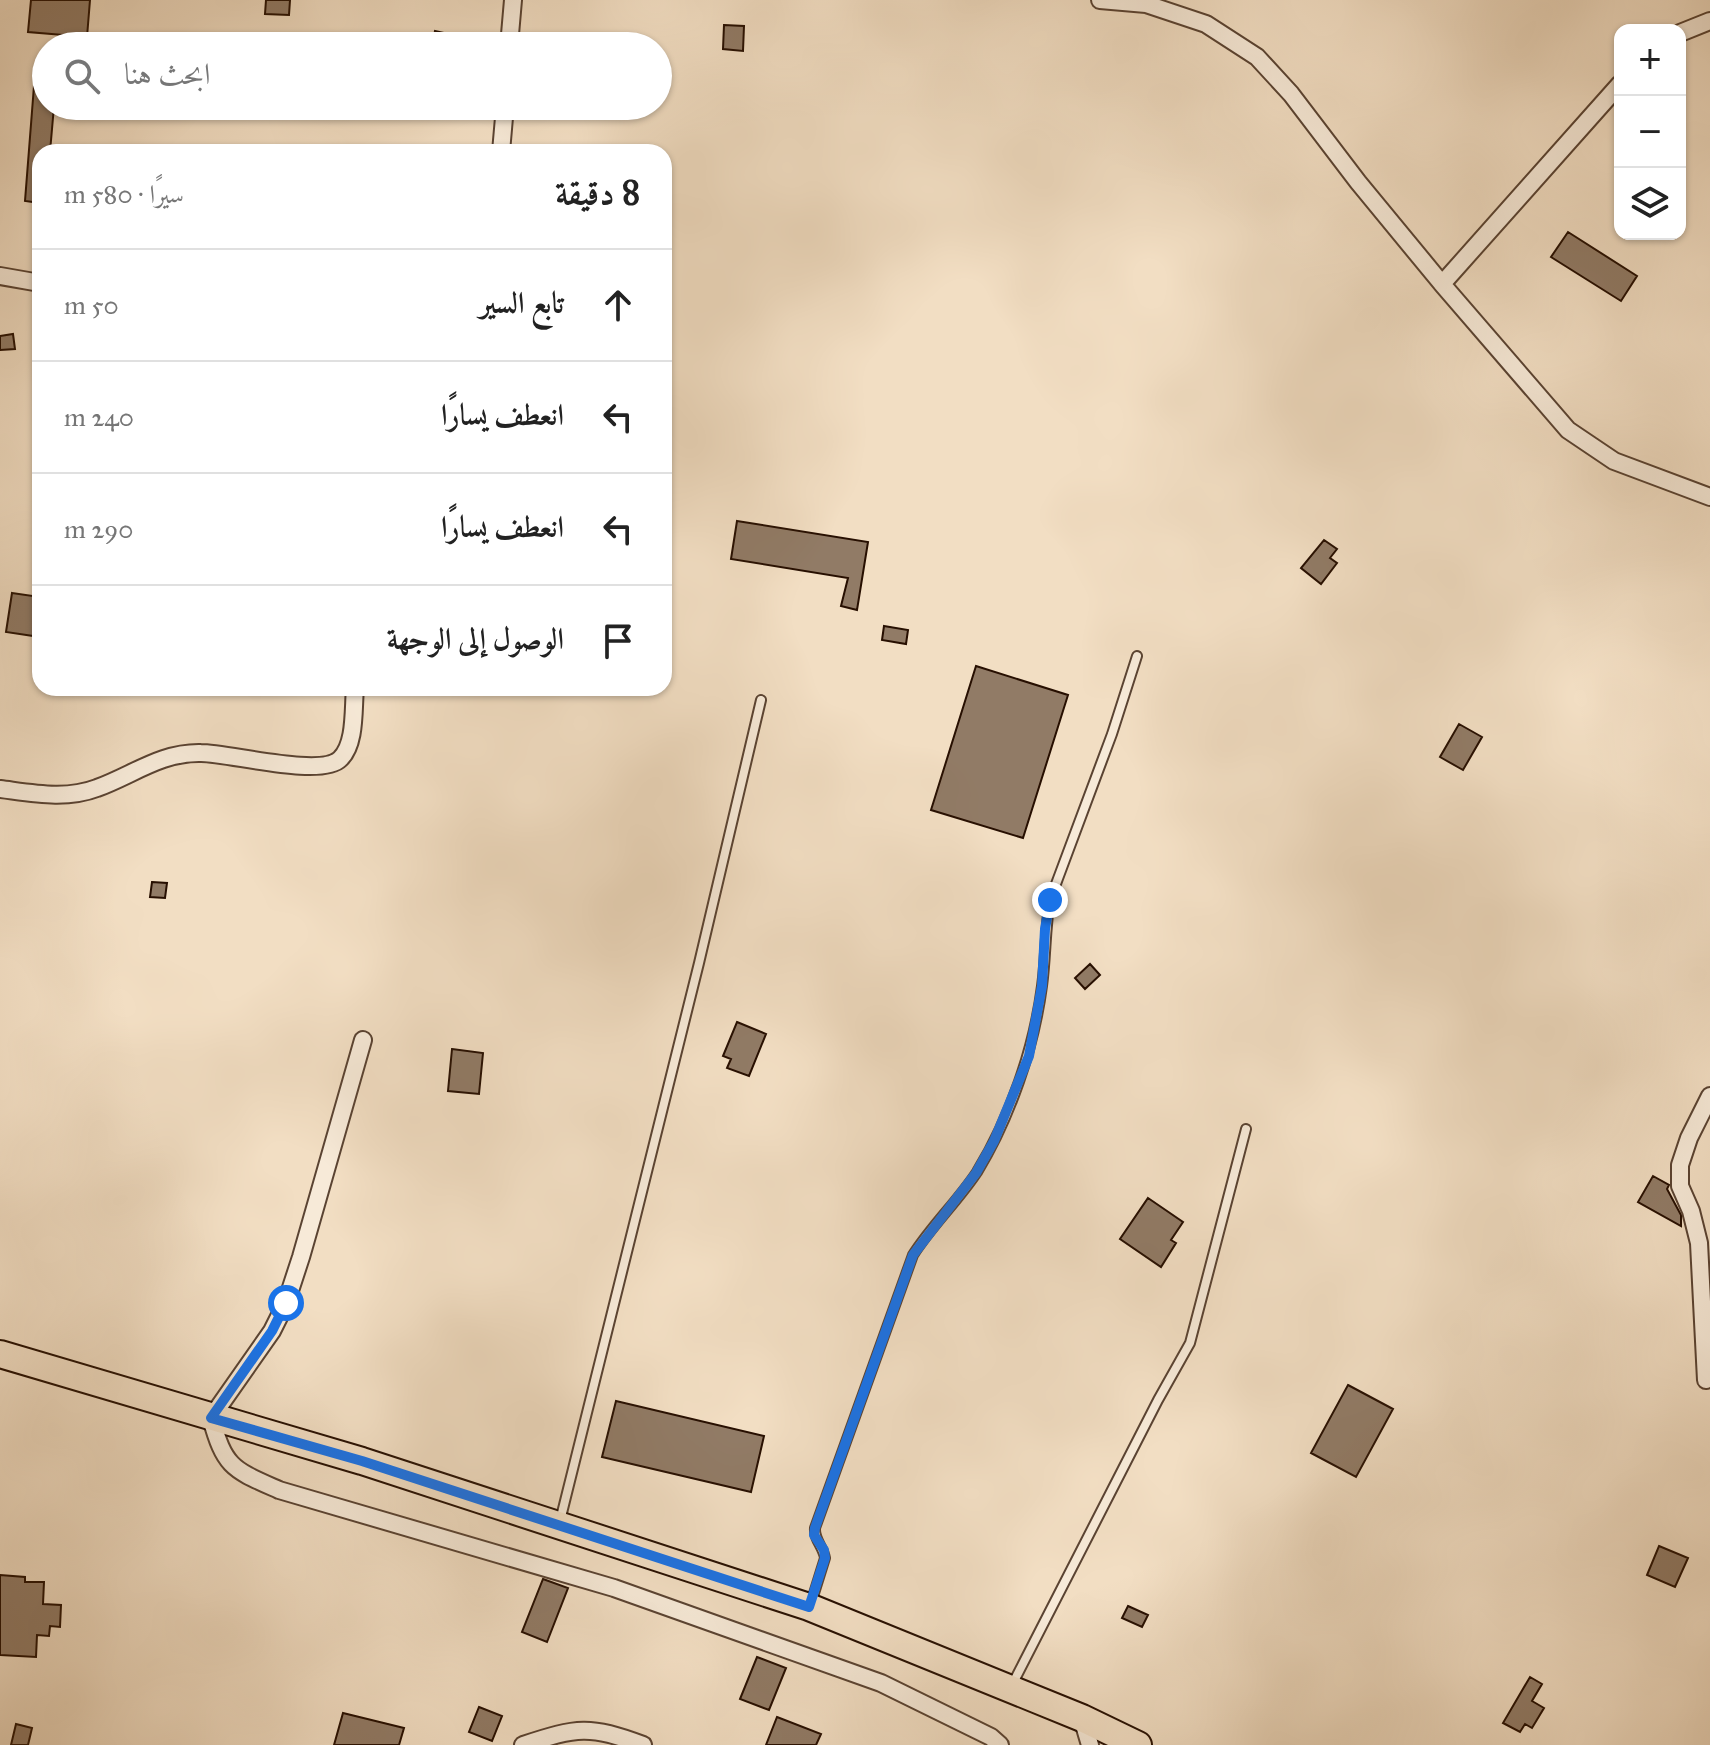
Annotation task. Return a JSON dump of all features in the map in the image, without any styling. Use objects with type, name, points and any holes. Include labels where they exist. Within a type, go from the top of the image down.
[{"type":"main road","points":[[4,1356],[362,1461],[809,1607],[1082,1718],[1138,1745]]},
{"type":"street","points":[[510,32],[513,0]]},
{"type":"street","points":[[1100,0],[1146,4],[1206,24],[1257,57],[1291,94],[1442,284],[1568,430],[1614,461],[1710,497]]},
{"type":"street","points":[[1686,31],[1710,21]]},
{"type":"street","points":[[1442,284],[1614,90]]},
{"type":"street","points":[[502,144],[504,120]]},
{"type":"street","points":[[0,276],[32,282]]},
{"type":"street","points":[[0,789],[61,796],[96,789],[173,754],[202,752],[325,767],[340,760],[349,742],[354,696]]},
{"type":"street","points":[[363,1040],[286,1303],[272,1331],[211,1418],[221,1453],[242,1473],[279,1490],[614,1588],[881,1683],[991,1737],[1000,1745]]},
{"type":"street","points":[[1706,1380],[1699,1243],[1680,1186],[1680,1165],[1689,1138],[1710,1096]]},
{"type":"street","points":[[1082,1718],[1090,1745]]},
{"type":"street","points":[[523,1745],[583,1728],[609,1732],[643,1745]]},
{"type":"lane","points":[[809,1607],[825,1558],[824,1550],[814,1535],[815,1528],[913,1255],[976,1173],[994,1141],[1029,1056],[1042,986],[1050,900],[1112,734],[1137,656]]},
{"type":"lane","points":[[559,1526],[761,700]]},
{"type":"lane","points":[[1010,1689],[1190,1343],[1246,1129]]},
{"type":"building","points":[[31,0],[90,0],[87,32],[28,32]]},
{"type":"building","points":[[266,0],[290,0],[289,15],[265,14]]},
{"type":"building","points":[[724,25],[744,26],[743,51],[723,49]]},
{"type":"building","points":[[32,111],[32,120],[53,120],[51,144],[32,144],[32,202],[25,201]]},
{"type":"building","points":[[1568,232],[1637,276],[1621,301],[1551,257]]},
{"type":"building","points":[[13,334],[15,349],[0,350],[0,336]]},
{"type":"building","points":[[737,521],[868,542],[857,610],[841,606],[848,578],[731,559]]},
{"type":"building","points":[[1324,540],[1337,549],[1330,558],[1337,563],[1321,584],[1301,568]]},
{"type":"building","points":[[12,593],[32,596],[32,636],[6,632]]},
{"type":"building","points":[[884,626],[908,630],[906,644],[882,640]]},
{"type":"building","points":[[976,666],[1068,695],[1023,838],[931,810]]},
{"type":"building","points":[[1459,724],[1482,737],[1463,770],[1440,757]]},
{"type":"building","points":[[152,882],[167,883],[165,898],[150,897]]},
{"type":"building","points":[[1090,964],[1100,975],[1085,989],[1075,978]]},
{"type":"building","points":[[737,1022],[766,1034],[749,1076],[727,1068],[731,1059],[723,1056]]},
{"type":"building","points":[[452,1049],[483,1053],[479,1094],[448,1091]]},
{"type":"building","points":[[1653,1176],[1669,1185],[1667,1189],[1681,1215],[1681,1226],[1638,1202]]},
{"type":"building","points":[[1148,1198],[1183,1222],[1171,1240],[1176,1243],[1161,1267],[1120,1239]]},
{"type":"building","points":[[1348,1385],[1393,1409],[1356,1477],[1311,1453]]},
{"type":"building","points":[[616,1401],[764,1436],[751,1492],[602,1457]]},
{"type":"building","points":[[1659,1546],[1688,1558],[1675,1587],[1647,1575]]},
{"type":"building","points":[[0,1575],[25,1577],[25,1582],[44,1582],[43,1604],[61,1605],[60,1627],[50,1626],[49,1636],[37,1635],[36,1657],[0,1655]]},
{"type":"building","points":[[543,1579],[568,1588],[547,1642],[522,1632]]},
{"type":"building","points":[[1128,1606],[1148,1615],[1142,1627],[1122,1618]]},
{"type":"building","points":[[757,1657],[786,1668],[769,1710],[740,1699]]},
{"type":"building","points":[[1530,1677],[1542,1684],[1532,1701],[1544,1708],[1532,1728],[1525,1724],[1520,1732],[1503,1723]]},
{"type":"building","points":[[479,1707],[502,1716],[492,1741],[469,1732]]},
{"type":"building","points":[[343,1713],[404,1728],[399,1745],[334,1745]]},
{"type":"building","points":[[777,1717],[821,1734],[816,1745],[766,1745]]},
{"type":"building","points":[[16,1724],[32,1728],[28,1745],[11,1745]]},
{"type":"route","points":[[286,1303],[272,1331],[211,1418],[362,1461],[809,1607],[825,1558],[824,1550],[814,1535],[815,1528],[913,1255],[976,1173],[994,1141],[1029,1056],[1042,986],[1050,900]]}]
